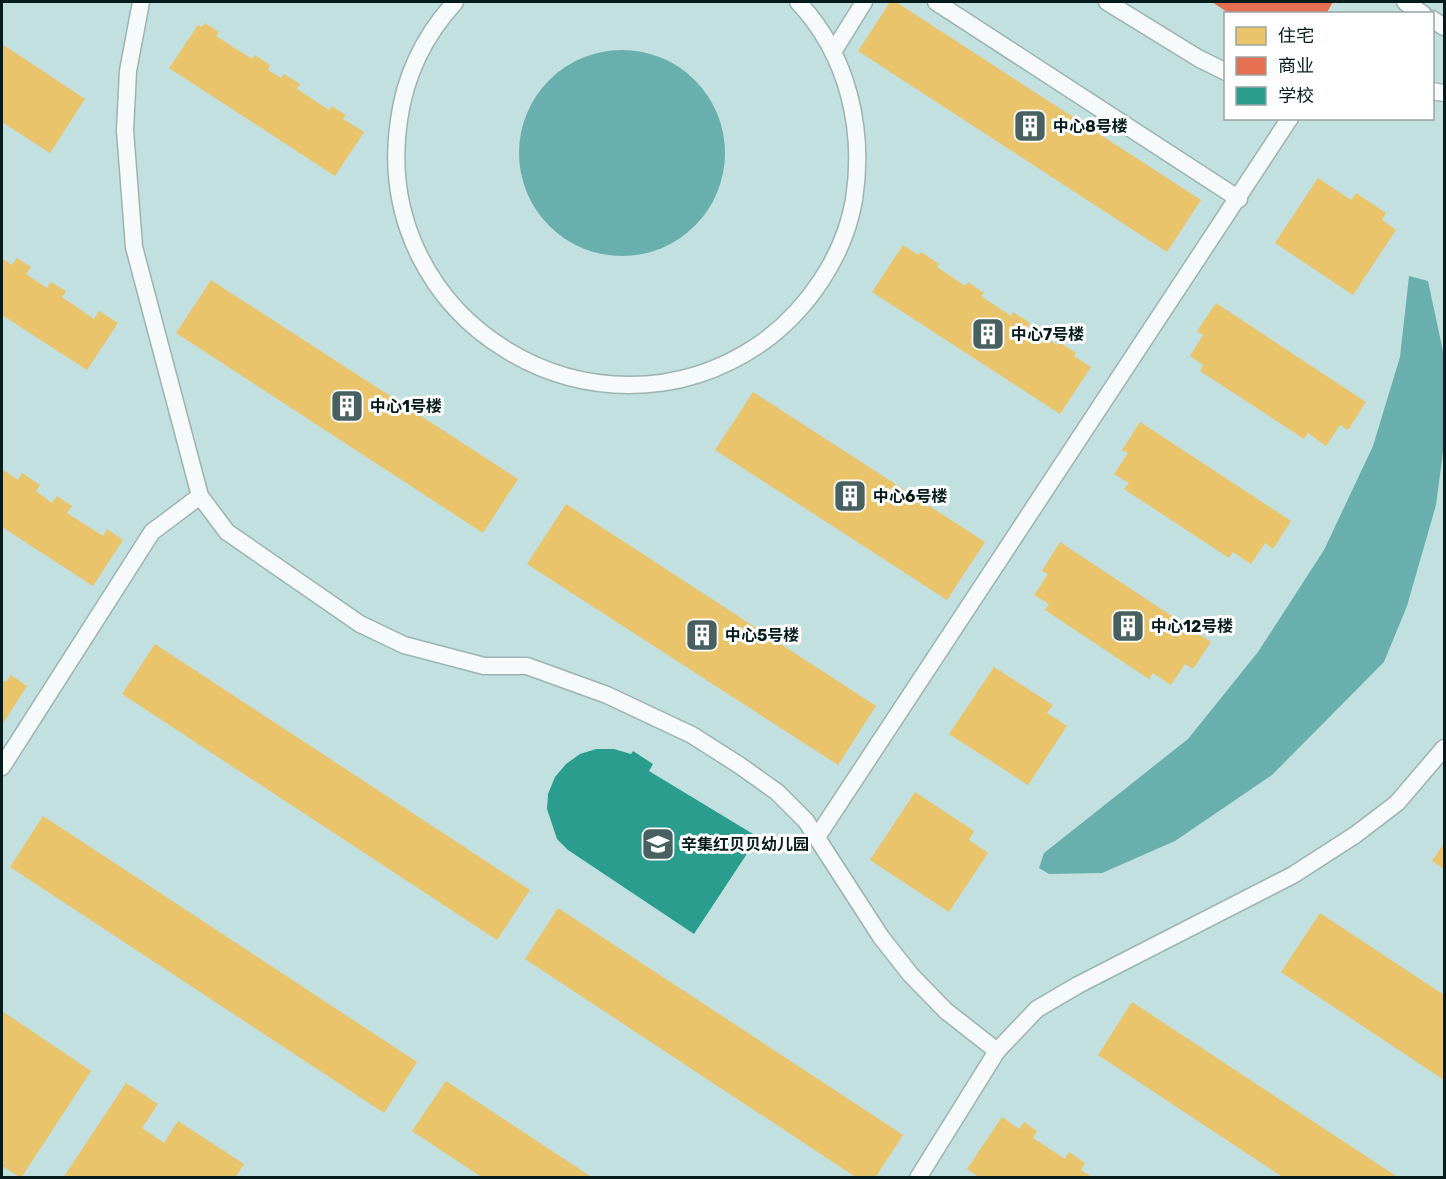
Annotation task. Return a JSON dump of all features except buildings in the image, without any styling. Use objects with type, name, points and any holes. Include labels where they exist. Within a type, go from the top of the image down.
[{"type":"lane","points":[[141,2],[128,71],[125,130],[134,247],[200,496],[227,532],[360,624],[404,645],[484,666],[527,666],[628,705],[692,735],[739,765],[777,792],[806,821],[881,937],[910,974],[946,1011],[997,1051]]},
{"type":"lane","points":[[455,2],[425,42],[410,73],[401,106],[396,140],[396,174],[402,208],[412,240],[428,273],[449,302],[474,327],[502,349],[534,366],[556,374],[603,385],[638,386],[674,381],[709,371],[742,355],[773,334],[793,315],[822,279],[840,247],[852,212],[857,175],[858,138],[852,102],[833,52],[823,33],[798,2]]},
{"type":"lane","points":[[833,52],[864,2]]},
{"type":"lane","points":[[936,2],[1239,199]]},
{"type":"lane","points":[[1107,2],[1198,58],[1224,71]]},
{"type":"lane","points":[[1405,2],[1420,12]]},
{"type":"lane","points":[[817,837],[1239,199],[1289,120]]},
{"type":"lane","points":[[2,767],[152,532],[200,496]]},
{"type":"lane","points":[[918,1178],[997,1051],[1036,1009],[1078,985],[1293,875],[1355,835],[1397,803],[1444,750]]},
{"type":"water","points":[[612,50],[632,50],[652,54],[671,62],[688,73],[702,87],[721,123],[725,153],[721,183],[713,202],[702,219],[688,233],[652,252],[632,256],[612,256],[592,252],[573,244],[556,233],[542,219],[523,183],[519,163],[519,143],[523,123],[531,104],[542,87],[556,73],[592,54]]},
{"type":"water","points":[[1409,276],[1428,281],[1444,356],[1444,444],[1436,505],[1407,606],[1384,662],[1272,775],[1175,841],[1102,873],[1049,874],[1039,868],[1044,853],[1188,739],[1258,652],[1324,550],[1373,446],[1400,357]]},
{"type":"place","name":"中心8号楼","points":[[1030,126]]},
{"type":"place","name":"中心7号楼","points":[[988,334]]},
{"type":"place","name":"中心1号楼","points":[[347,406]]},
{"type":"place","name":"中心6号楼","points":[[850,496]]},
{"type":"place","name":"中心12号楼","points":[[1128,626]]},
{"type":"place","name":"中心5号楼","points":[[702,635]]},
{"type":"place","name":"辛集红贝贝幼儿园","points":[[658,844]]}]
